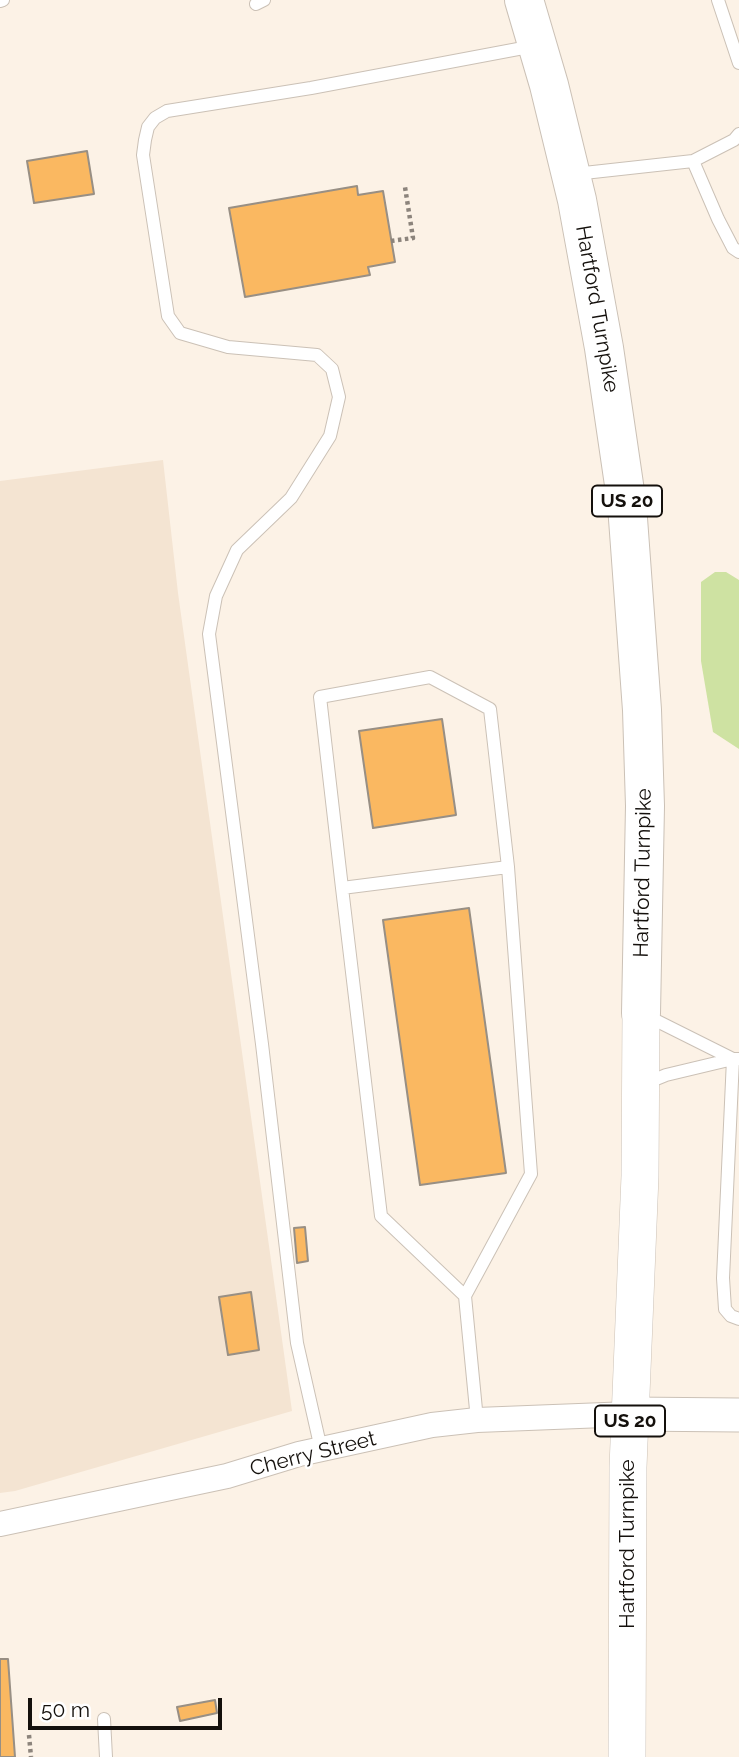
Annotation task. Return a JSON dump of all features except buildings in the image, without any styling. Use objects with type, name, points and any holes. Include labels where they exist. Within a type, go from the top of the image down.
[{"type":"highway","name":"Hartford Turnpike","points":[[524,0],[572,175],[592,275],[626,494],[642,710],[646,855],[641,1013]]},
{"type":"main road","name":"Hartford Turnpike","points":[[627,1757],[628,1467],[640,1176],[641,1013]]},
{"type":"street","name":"Cherry Street","points":[[0,1524],[228,1476],[321,1449],[432,1425],[477,1420],[630,1414]]},
{"type":"street","points":[[630,1414],[739,1415]]},
{"type":"lane","points":[[718,0],[739,62]]},
{"type":"lane","points":[[321,1449],[297,1343],[209,634],[216,596],[237,551],[291,498],[330,436],[339,397],[332,369],[317,355],[228,347],[180,333],[169,316],[143,155],[145,140],[148,127],[155,118],[167,111],[312,88],[538,46]]},
{"type":"lane","points":[[572,175],[693,161],[734,140],[739,134]]},
{"type":"lane","points":[[693,161],[718,219],[733,248],[739,252]]},
{"type":"lane","points":[[466,1296],[381,1216],[320,697],[430,677],[490,709],[508,867],[531,1174],[466,1296],[477,1420]]},
{"type":"lane","points":[[342,888],[508,867]]},
{"type":"lane","points":[[641,1013],[736,1059]]},
{"type":"lane","points":[[640,1086],[666,1075],[736,1059]]},
{"type":"lane","points":[[736,1059],[723,1278],[725,1309],[731,1316],[739,1319]]},
{"type":"lane","points":[[104,1719],[106,1757]]},
{"type":"path","points":[[391,241],[413,238],[405,187]]},
{"type":"path","points":[[29,1735],[31,1757]]},
{"type":"shaded area","points":[[163,460],[178,593],[292,1411],[15,1491],[0,1493],[0,481]]},
{"type":"green space","points":[[715,572],[726,572],[739,580],[739,749],[713,732],[701,661],[701,582]]}]
